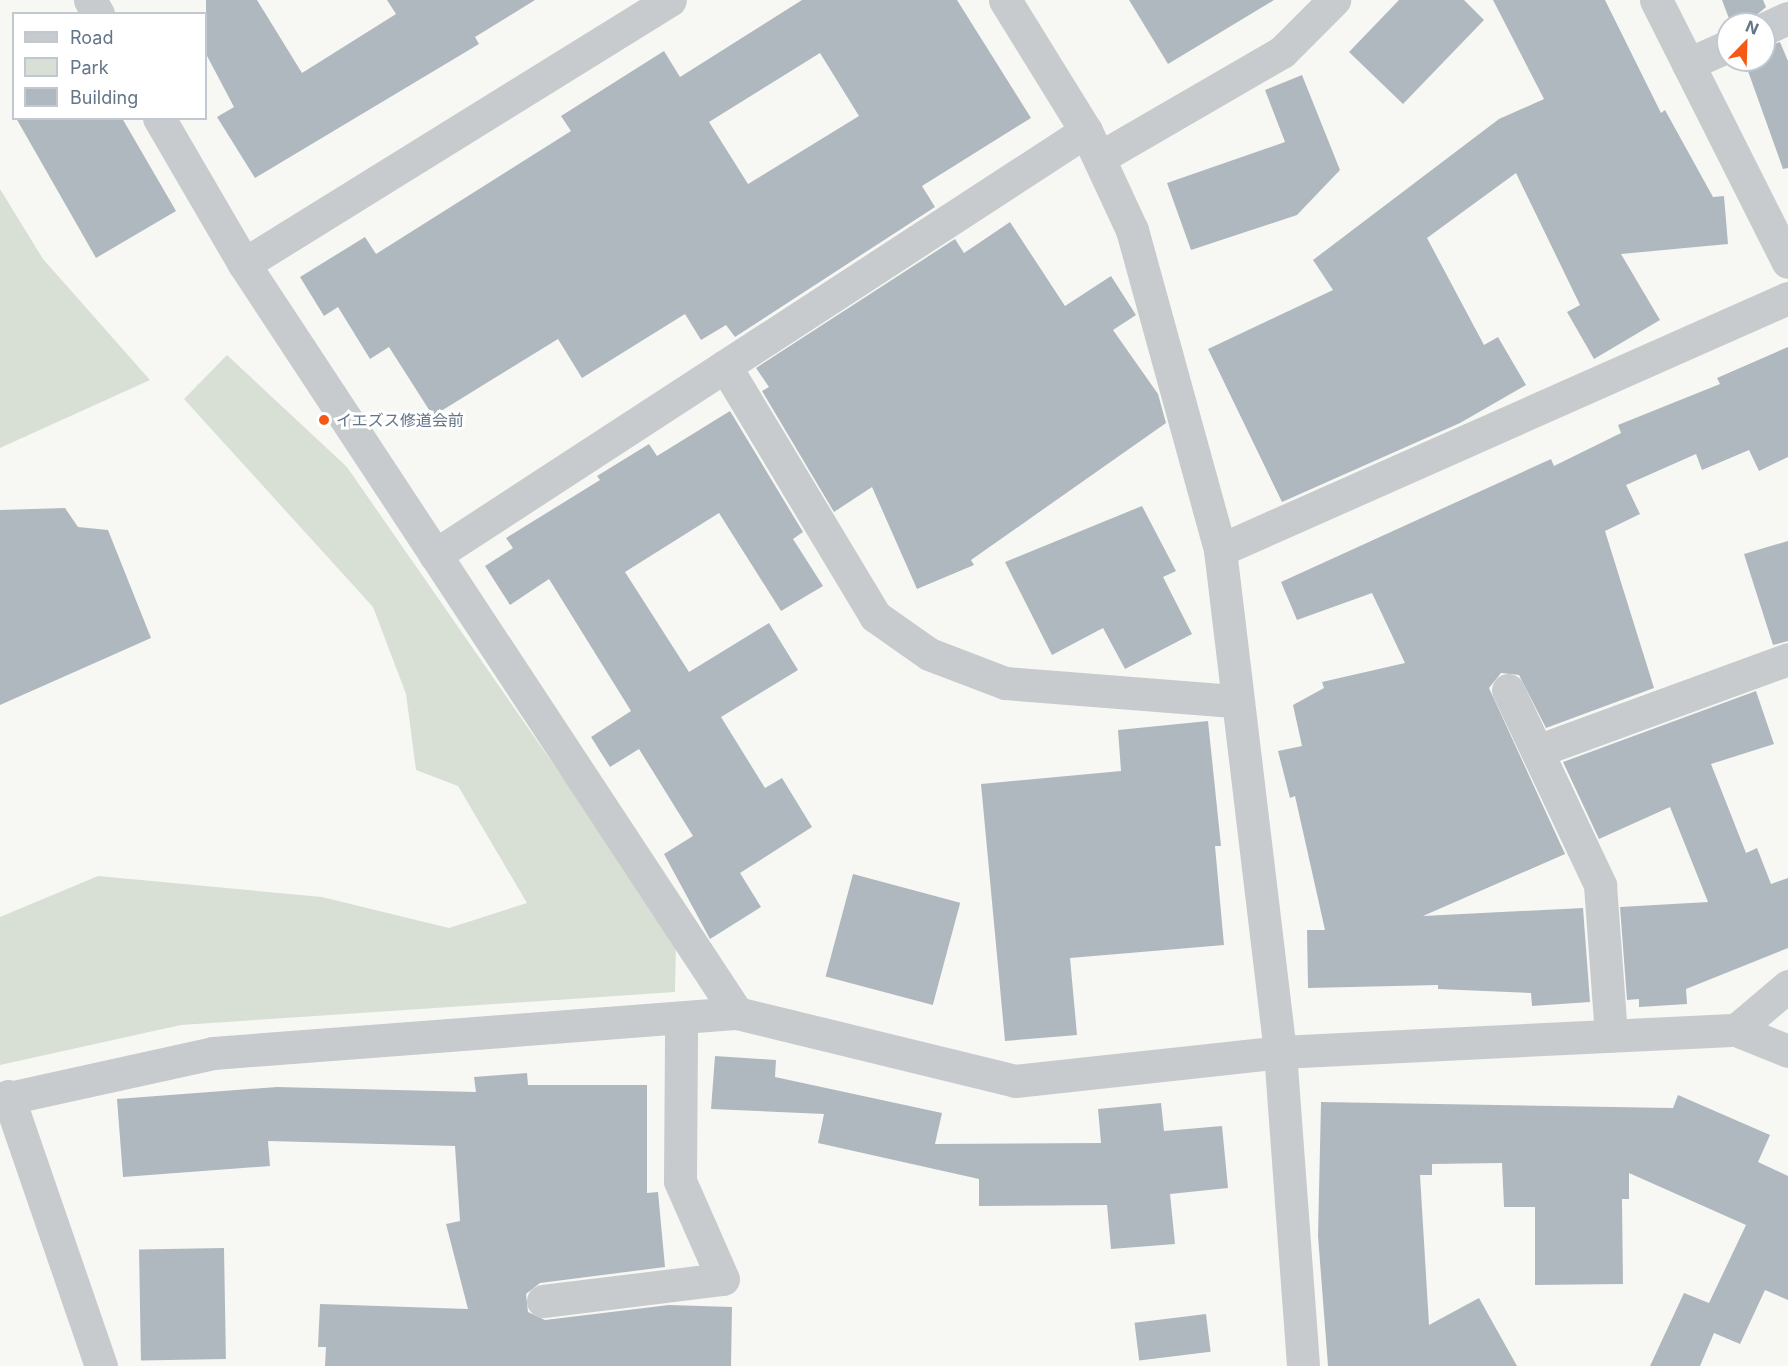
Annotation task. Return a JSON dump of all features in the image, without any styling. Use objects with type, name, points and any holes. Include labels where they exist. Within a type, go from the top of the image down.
[{"type":"street","points":[[244,264],[670,0]]},
{"type":"street","points":[[1005,0],[1092,145],[1132,231],[1220,550],[1236,701],[1280,1052],[1303,1366]]},
{"type":"street","points":[[435,555],[725,366],[1092,145],[1282,51],[1334,0]]},
{"type":"street","points":[[1656,0],[1788,262]]},
{"type":"street","points":[[1688,64],[1716,51]]},
{"type":"street","points":[[160,120],[244,264],[737,1013]]},
{"type":"street","points":[[1220,550],[1788,298]]},
{"type":"street","points":[[725,366],[875,616],[929,654],[1005,682],[1236,701]]},
{"type":"street","points":[[1537,751],[1788,660]]},
{"type":"street","points":[[1509,690],[1600,885],[1611,1036]]},
{"type":"street","points":[[1736,1030],[1788,986]]},
{"type":"street","points":[[101,1366],[4,1098],[213,1053],[737,1013],[1015,1081],[1280,1052],[1736,1030],[1788,1051]]},
{"type":"street","points":[[543,1301],[723,1279],[680,1181],[681,1018]]},
{"type":"green space","points":[[0,189],[43,259],[150,380],[0,448]]},
{"type":"green space","points":[[227,355],[347,467],[676,941],[675,992],[181,1025],[0,1065],[0,917],[98,876],[322,897],[449,928],[527,903],[458,786],[416,770],[406,694],[373,607],[184,399]]},
{"type":"building","points":[[206,0],[257,0],[302,73],[396,14],[387,0],[535,0],[475,37],[479,44],[255,178],[217,117],[234,107],[207,56]]},
{"type":"building","points":[[802,0],[957,0],[1031,118],[922,186],[935,207],[735,337],[726,325],[701,340],[685,314],[582,378],[558,339],[433,416],[389,347],[370,359],[338,307],[324,316],[300,277],[365,237],[376,254],[571,131],[561,116],[664,51],[680,77]],"holes":[[[820,53],[859,116],[748,184],[709,122]]]},
{"type":"building","points":[[1129,0],[1274,0],[1168,64]]},
{"type":"building","points":[[1399,0],[1464,0],[1484,20],[1403,104],[1349,52]]},
{"type":"building","points":[[1493,0],[1605,0],[1661,113],[1665,110],[1713,197],[1724,196],[1728,244],[1621,254],[1660,320],[1594,359],[1567,312],[1580,305],[1516,173],[1427,238],[1484,345],[1498,337],[1526,385],[1460,423],[1282,502],[1208,349],[1333,290],[1313,260],[1499,119],[1544,99]]},
{"type":"building","points":[[1722,0],[1763,0],[1766,7],[1760,12],[1726,12]]},
{"type":"building","points":[[1780,42],[1788,61],[1788,168],[1783,169],[1748,72],[1776,72],[1776,43]]},
{"type":"building","points":[[1302,75],[1340,170],[1297,215],[1191,250],[1167,183],[1285,142],[1265,90]]},
{"type":"building","points":[[17,120],[123,120],[176,211],[96,258]]},
{"type":"building","points":[[1010,222],[1065,306],[1111,276],[1136,315],[1113,330],[1158,394],[1166,423],[971,560],[974,565],[917,589],[872,487],[834,512],[762,391],[769,387],[756,368],[955,239],[964,253]]},
{"type":"building","points":[[1788,347],[1788,457],[1759,471],[1749,450],[1702,470],[1696,454],[1626,485],[1640,514],[1605,531],[1654,688],[1546,728],[1519,675],[1501,673],[1489,688],[1565,854],[1423,916],[1583,908],[1590,1002],[1532,1006],[1531,993],[1438,989],[1438,985],[1308,988],[1307,930],[1325,930],[1295,796],[1290,798],[1278,751],[1302,746],[1293,705],[1324,688],[1322,682],[1405,663],[1372,593],[1297,620],[1281,582],[1551,459],[1554,466],[1621,433],[1618,425],[1720,384],[1717,378]]},
{"type":"building","points":[[730,411],[803,532],[793,539],[823,586],[781,611],[719,513],[625,572],[689,672],[769,623],[798,670],[721,717],[765,788],[782,778],[812,827],[740,873],[761,907],[710,939],[664,854],[693,836],[639,749],[610,767],[591,737],[631,711],[549,579],[510,605],[485,566],[513,548],[506,538],[600,480],[597,476],[649,444],[657,456]]},
{"type":"building","points":[[1142,506],[1176,571],[1163,577],[1192,634],[1125,669],[1103,628],[1052,655],[1005,562]]},
{"type":"building","points":[[65,508],[78,527],[108,530],[151,638],[0,705],[0,510]]},
{"type":"building","points":[[1788,541],[1788,641],[1773,645],[1744,554]]},
{"type":"building","points":[[1756,691],[1774,744],[1711,764],[1746,853],[1757,848],[1771,884],[1788,878],[1788,948],[1686,989],[1687,1004],[1639,1007],[1639,999],[1627,1000],[1620,907],[1708,902],[1670,807],[1599,839],[1563,762]]},
{"type":"building","points":[[1208,721],[1221,846],[1215,846],[1224,945],[1070,958],[1077,1035],[1005,1041],[981,784],[1121,771],[1118,730]]},
{"type":"building","points":[[853,874],[960,903],[933,1005],[826,976]]},
{"type":"building","points":[[715,1056],[776,1060],[775,1077],[942,1113],[935,1144],[1101,1143],[1098,1109],[1161,1103],[1164,1131],[1222,1126],[1228,1188],[1170,1194],[1175,1244],[1111,1249],[1107,1205],[979,1206],[979,1179],[818,1143],[824,1114],[711,1109]]},
{"type":"building","points":[[527,1073],[528,1085],[647,1085],[647,1193],[658,1192],[665,1267],[540,1283],[526,1294],[528,1312],[545,1320],[669,1305],[732,1307],[731,1366],[325,1366],[326,1347],[318,1347],[320,1304],[468,1309],[446,1224],[460,1221],[455,1146],[268,1141],[270,1166],[123,1177],[117,1099],[277,1087],[476,1092],[474,1077]]},
{"type":"building","points":[[1678,1095],[1770,1135],[1758,1162],[1788,1176],[1788,1300],[1765,1290],[1740,1344],[1714,1333],[1700,1366],[1650,1366],[1684,1293],[1709,1303],[1746,1225],[1629,1173],[1629,1199],[1622,1199],[1623,1284],[1535,1285],[1535,1207],[1504,1207],[1502,1163],[1432,1164],[1432,1175],[1420,1175],[1429,1325],[1479,1298],[1517,1366],[1328,1366],[1318,1236],[1321,1102],[1673,1108]]},
{"type":"building","points":[[224,1248],[226,1359],[141,1360],[139,1249]]},
{"type":"building","points":[[1206,1314],[1211,1352],[1139,1360],[1135,1323]]},
{"type":"place","name":"イエズス修道会前","points":[[324,420]]}]
